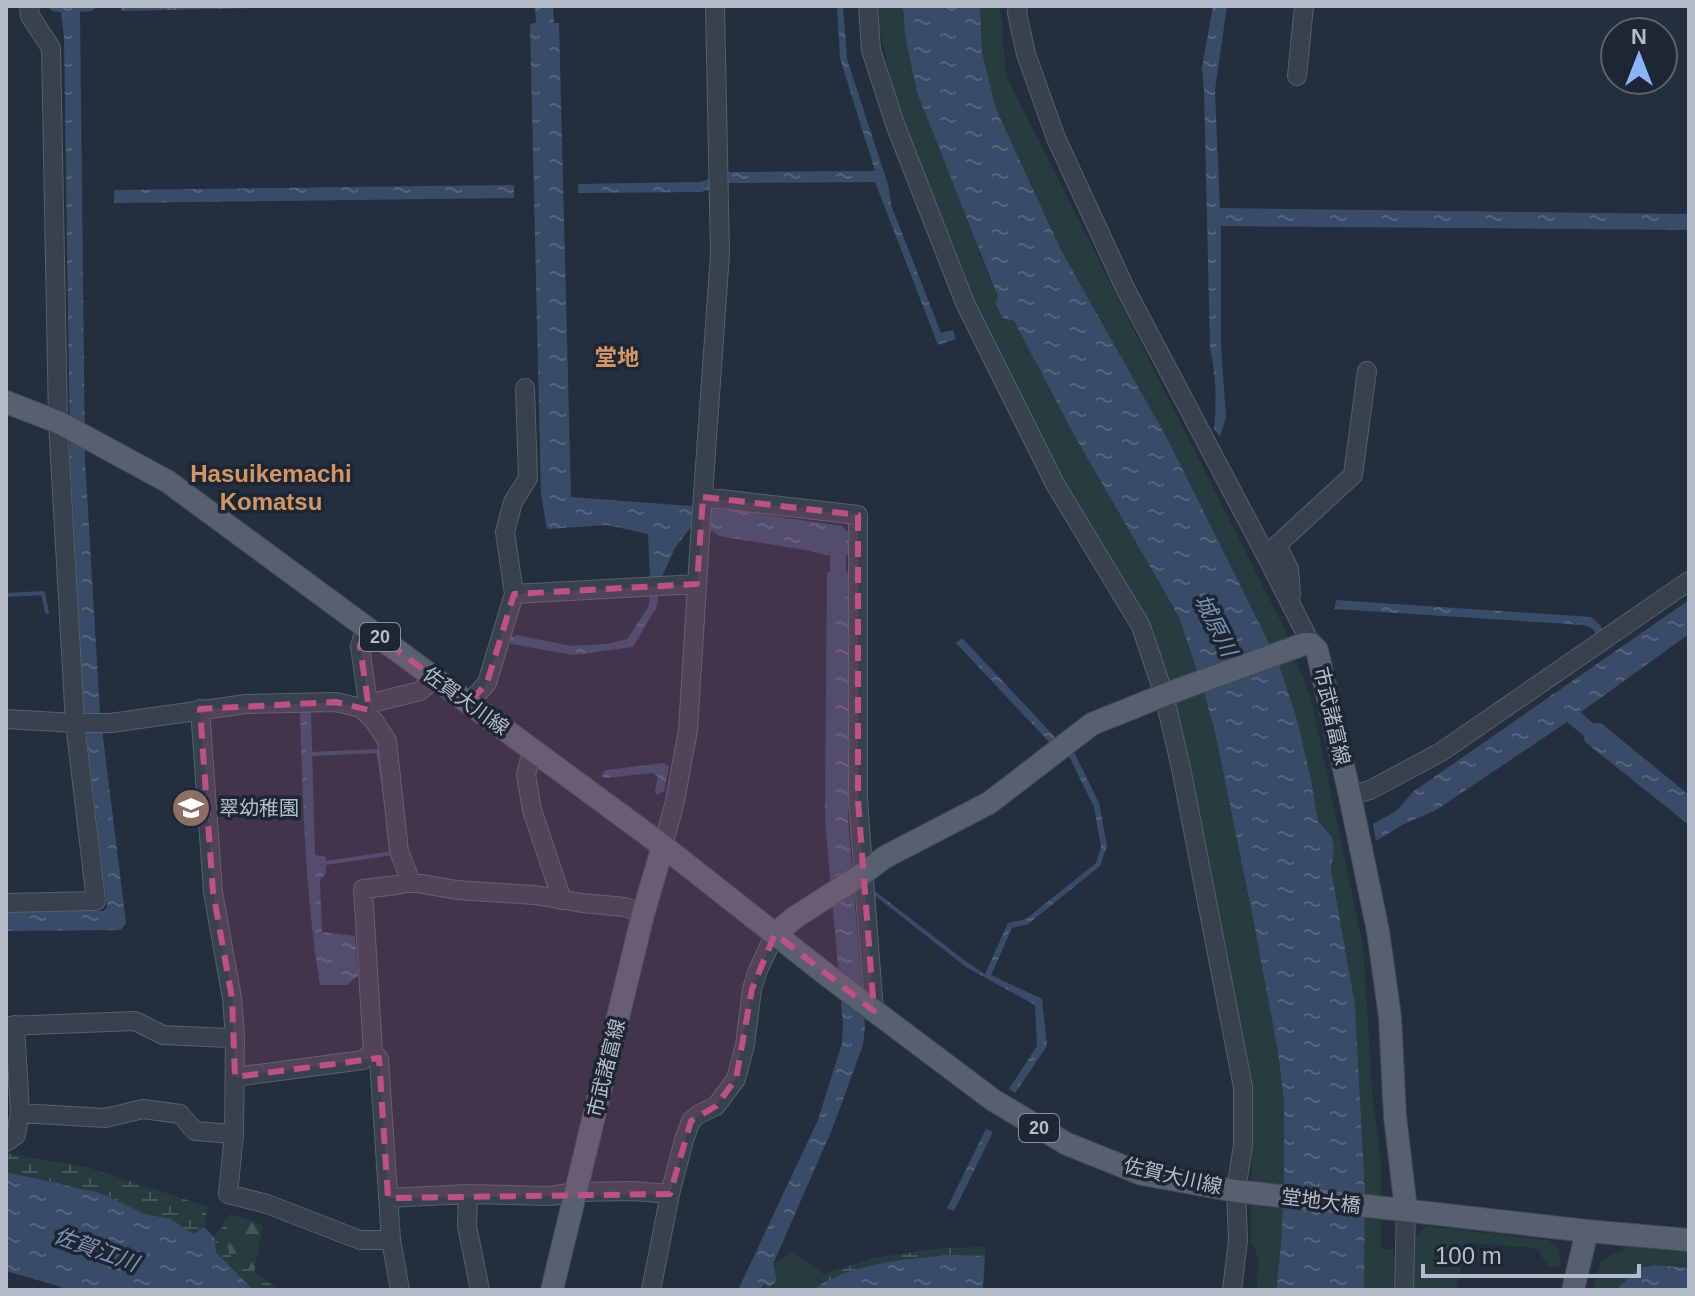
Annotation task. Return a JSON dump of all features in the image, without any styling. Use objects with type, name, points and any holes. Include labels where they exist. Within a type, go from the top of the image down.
[{"type":"main road","name":"20","points":[[6,402],[58,422]]},
{"type":"main road","name":"佐賀大川線","points":[[58,422],[167,481],[663,846],[993,1100],[1067,1144],[1142,1174],[1236,1191]]},
{"type":"main road","name":"市武諸富線","points":[[775,934],[885,857],[989,803],[1092,724],[1307,644],[1317,650],[1378,931],[1390,1017],[1395,1116],[1406,1210]]},
{"type":"main road","name":"市武諸富線","points":[[552,1290],[643,914],[663,846]]},
{"type":"main road","name":"堂地大橋","points":[[1236,1191],[1406,1210]]},
{"type":"main road","name":"20","points":[[1406,1210],[1587,1231]]},
{"type":"main road","points":[[1573,1290],[1587,1231],[1689,1240]]},
{"type":"street","points":[[6,903],[96,901],[75,723],[58,422],[51,48],[30,16],[29,6]]},
{"type":"street","points":[[663,846],[688,730],[720,254],[715,6]]},
{"type":"street","points":[[868,6],[871,50],[895,124],[965,303],[1055,484],[1141,626],[1164,695],[1243,1087],[1243,1145],[1236,1191],[1238,1240],[1232,1290]]},
{"type":"street","points":[[1018,6],[1026,54],[1056,138],[1126,290],[1292,606],[1307,644]]},
{"type":"street","points":[[1297,76],[1304,6]]},
{"type":"street","points":[[1292,606],[1289,569],[1277,545],[1353,475],[1367,371]]},
{"type":"street","points":[[469,703],[487,683],[514,594],[505,532],[513,502],[528,478],[525,388]]},
{"type":"street","points":[[703,501],[858,515],[858,800],[872,1009]]},
{"type":"street","points":[[1350,796],[1370,790],[1441,752],[1689,581]]},
{"type":"street","points":[[514,594],[697,584]]},
{"type":"street","points":[[366,627],[360,646],[365,706],[387,741],[399,851],[411,882]]},
{"type":"street","points":[[6,719],[111,723],[246,704],[336,702],[365,706],[420,691],[435,678]]},
{"type":"street","points":[[200,709],[213,892],[232,998],[235,1037],[234,1134],[228,1194],[267,1204],[360,1240],[391,1240]]},
{"type":"street","points":[[532,750],[526,775],[532,810],[562,900]]},
{"type":"street","points":[[400,1290],[391,1240],[379,1059],[373,1052],[363,889],[411,882],[457,890],[535,895],[625,907],[643,914]]},
{"type":"street","points":[[651,1290],[670,1194],[691,1121],[716,1106],[736,1079],[745,1045],[752,989],[775,934]]},
{"type":"street","points":[[6,1142],[16,1135],[20,1113],[10,1025],[135,1021],[163,1035],[228,1038]]},
{"type":"street","points":[[235,1077],[363,1060],[373,1052]]},
{"type":"street","points":[[20,1113],[105,1118],[143,1109],[180,1114],[195,1131],[234,1134]]},
{"type":"street","points":[[388,1198],[468,1194],[550,1196],[576,1192],[633,1191],[670,1194]]},
{"type":"street","points":[[468,1194],[467,1226],[480,1290]]},
{"type":"street","points":[[1404,1290],[1406,1210]]},
{"type":"highlighted area","points":[[703,497],[858,515],[858,800],[874,1011],[775,934],[752,989],[736,1079],[716,1106],[691,1121],[670,1194],[388,1198],[379,1058],[235,1077],[232,998],[213,892],[200,709],[336,702],[369,710],[360,646],[366,627],[469,703],[487,683],[514,594],[697,584]]},
{"type":"green space","points":[[879,6],[903,6],[905,35],[1003,318],[1014,321],[1073,433],[1179,617],[1203,689],[1215,732],[1254,923],[1284,1101],[1284,1186],[1276,1290],[1257,1290],[1258,1257],[1251,1241],[1252,1089],[1187,757],[1153,628],[1061,480],[971,296],[897,105],[878,22]]},
{"type":"green space","points":[[980,6],[1000,6],[1006,76],[1282,624],[1311,698],[1363,946],[1373,1103],[1381,1162],[1381,1249],[1394,1249],[1393,1290],[1364,1290],[1365,1193],[1355,1005],[1331,869],[1332,837],[1318,821],[1298,723],[1278,661],[1168,440],[1061,250],[996,109],[982,52]]},
{"type":"green space","points":[[6,1153],[90,1168],[208,1207],[204,1227],[193,1234],[171,1219],[145,1214],[100,1193],[6,1172]]},
{"type":"green space","points":[[230,1214],[263,1225],[254,1272],[232,1259],[224,1240]]},
{"type":"green space","points":[[230,1214],[224,1240],[232,1259],[279,1290],[253,1290],[216,1252],[214,1237]]},
{"type":"green space","points":[[1426,1226],[1549,1240],[1559,1250],[1561,1267],[1548,1266],[1536,1248],[1468,1243],[1455,1290],[1412,1290],[1415,1238]]},
{"type":"green space","points":[[1635,1243],[1689,1250],[1689,1268],[1648,1266],[1616,1290],[1592,1290],[1602,1260]]},
{"type":"green space","points":[[985,1247],[985,1256],[934,1257],[883,1264],[850,1272],[805,1290],[824,1274],[873,1258],[942,1248]]},
{"type":"green space","points":[[792,1251],[824,1274],[805,1290],[759,1290],[765,1284],[773,1264]]},
{"type":"water","points":[[47,6],[98,6],[91,11],[80,12],[85,460],[100,713],[126,923],[121,930],[6,931],[6,912],[104,911],[107,907],[84,714],[70,453],[64,37],[61,12],[52,11]]},
{"type":"water","points":[[121,6],[348,6],[122,11]]},
{"type":"water","points":[[535,6],[553,6],[554,23],[559,23],[571,497],[717,508],[842,526],[852,536],[852,555],[826,555],[690,528],[675,548],[660,581],[657,606],[633,647],[573,655],[511,644],[510,638],[517,635],[571,646],[607,644],[627,639],[649,606],[648,534],[607,525],[547,529],[541,494],[530,24],[536,23]]},
{"type":"water","points":[[837,6],[843,6],[847,59],[889,188],[891,205],[941,333],[953,330],[956,339],[938,345],[875,182],[729,183],[701,192],[578,193],[578,184],[700,182],[729,172],[875,171],[840,58]]},
{"type":"water","name":"城原川","points":[[903,6],[980,6],[982,52],[996,109],[1061,250],[1168,440],[1278,661],[1298,723],[1318,821],[1332,837],[1334,849],[1331,869],[1355,1005],[1365,1193],[1364,1290],[1276,1290],[1284,1186],[1284,1101],[1254,923],[1215,732],[1203,689],[1179,617],[1073,433],[1014,321],[1003,318],[995,303],[998,297],[917,92],[905,35]]},
{"type":"water","points":[[1213,6],[1227,6],[1215,90],[1220,208],[1689,214],[1689,230],[1221,226],[1221,348],[1226,417],[1220,437],[1214,429],[1215,388],[1210,348],[1202,68]]},
{"type":"water","points":[[514,185],[514,198],[114,203],[114,190]]},
{"type":"water","points":[[827,572],[850,572],[848,819],[865,1026],[863,1045],[833,1127],[773,1264],[777,1281],[769,1287],[764,1284],[759,1290],[738,1290],[818,1120],[842,1043],[843,1024],[825,820]]},
{"type":"water","points":[[1336,600],[1591,617],[1604,633],[1598,637],[1593,629],[1584,625],[1335,609]]},
{"type":"water","points":[[1689,600],[1689,634],[1581,712],[1592,723],[1602,724],[1689,795],[1689,825],[1585,742],[1583,735],[1567,722],[1436,810],[1376,841],[1373,824],[1396,811],[1414,791]]},
{"type":"water","points":[[962,638],[1055,737],[1050,743],[956,643]]},
{"type":"water","points":[[300,711],[311,711],[315,855],[326,857],[326,873],[320,880],[322,932],[355,936],[358,976],[347,985],[320,985],[308,883]]},
{"type":"water","points":[[1073,750],[1099,803],[1107,846],[1100,866],[1028,924],[1012,928],[991,975],[1042,999],[1047,1046],[1015,1093],[1009,1089],[1037,1046],[1035,1005],[966,967],[873,894],[876,892],[985,974],[1008,923],[1026,919],[1096,863],[1101,847],[1094,807],[1069,756]]},
{"type":"water","points":[[664,763],[669,767],[664,791],[657,795],[658,777],[653,773],[601,776],[606,770]]},
{"type":"water","points":[[986,1129],[993,1132],[954,1211],[947,1208]]},
{"type":"water","name":"佐賀江川","points":[[6,1172],[100,1193],[145,1214],[171,1219],[193,1234],[204,1227],[214,1237],[216,1252],[253,1290],[65,1290],[6,1271]]},
{"type":"water","points":[[951,1255],[985,1256],[983,1290],[813,1290],[861,1268]]},
{"type":"water","points":[[1655,1265],[1689,1268],[1689,1290],[1616,1290],[1639,1268]]},
{"type":"waterway","points":[[835,539],[838,540],[838,593]]},
{"type":"waterway","points":[[6,595],[43,593],[47,612]]},
{"type":"waterway","points":[[312,754],[378,751],[383,782]]},
{"type":"waterway","points":[[326,863],[393,853],[393,850]]},
{"type":"place","name":"翠幼稚園","points":[[191,808]]},
{"type":"district","name":"堂地","points":[[617,357]]},
{"type":"district","name":"Hasuikemachi Komatsu","points":[[271,488]]}]
